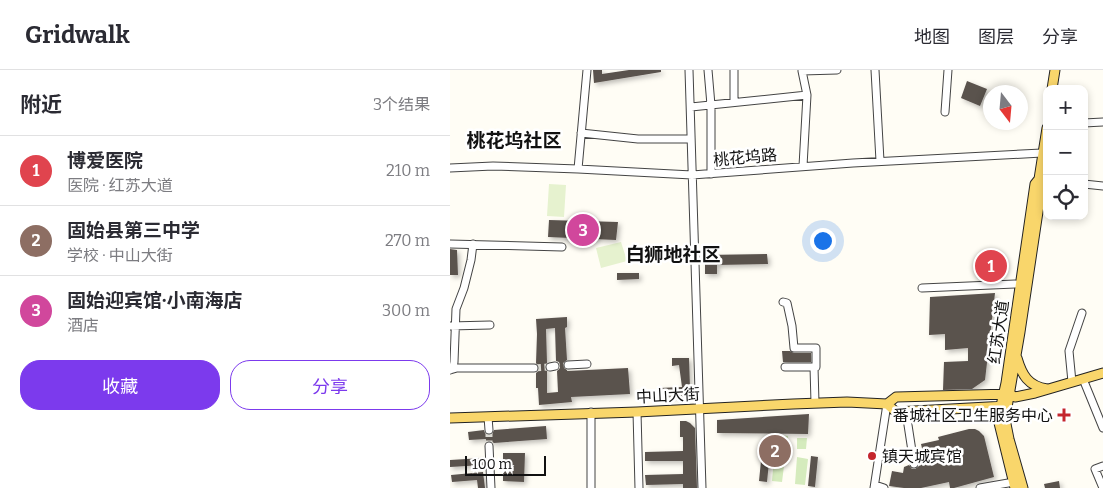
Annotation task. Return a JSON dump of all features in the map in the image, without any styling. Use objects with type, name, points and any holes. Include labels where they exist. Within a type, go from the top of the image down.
[{"type":"main road","points":[[1053,85],[1055,70]]},
{"type":"main road","name":"红苏大道","points":[[1009,395],[1043,180],[1042,153],[1047,130]]},
{"type":"main road","name":"红苏大道","points":[[1009,395],[1035,184],[1043,180]]},
{"type":"main road","points":[[1016,354],[1028,380],[1038,388],[1047,389]]},
{"type":"main road","name":"中山大街","points":[[887,404],[896,397],[1009,395],[1047,389],[1103,372]]},
{"type":"main road","points":[[1009,395],[999,415],[999,423],[1015,485]]},
{"type":"main road","name":"中山大街","points":[[450,418],[637,412],[847,402],[887,404],[896,412],[1004,406]]},
{"type":"main road","points":[[1004,406],[1005,419],[1023,488]]},
{"type":"street","points":[[578,169],[587,70]]},
{"type":"street","points":[[689,70],[702,488]]},
{"type":"street","points":[[708,70],[711,105],[711,174]]},
{"type":"street","points":[[734,70],[734,102]]},
{"type":"street","points":[[803,166],[807,96],[802,70],[837,70]]},
{"type":"street","points":[[875,70],[880,162]]},
{"type":"street","points":[[945,112],[948,70]]},
{"type":"street","points":[[691,107],[807,96]]},
{"type":"street","points":[[1088,123],[1103,122]]},
{"type":"street","points":[[580,133],[638,138],[692,139]]},
{"type":"street","name":"桃花坞路","points":[[450,168],[493,166],[692,175],[803,166],[1042,153]]},
{"type":"street","points":[[1088,184],[1103,186]]},
{"type":"street","points":[[450,244],[562,247]]},
{"type":"street","points":[[450,370],[454,362],[453,326],[456,309],[464,288],[473,244]]},
{"type":"street","points":[[922,288],[1015,284]]},
{"type":"street","points":[[783,302],[787,303],[794,348],[816,348],[816,367],[814,367],[815,403]]},
{"type":"street","points":[[1072,382],[1069,351],[1082,313]]},
{"type":"street","points":[[453,326],[490,325]]},
{"type":"street","points":[[568,366],[587,364]]},
{"type":"street","points":[[785,368],[814,367]]},
{"type":"street","points":[[450,370],[457,368],[534,368]]},
{"type":"street","points":[[1083,379],[1103,428]]},
{"type":"street","points":[[884,488],[875,487],[887,404]]},
{"type":"street","points":[[591,412],[591,488]]},
{"type":"street","points":[[637,412],[639,488]]},
{"type":"street","points":[[906,412],[914,464]]},
{"type":"street","points":[[488,417],[489,430]]},
{"type":"street","points":[[489,446],[491,488]]},
{"type":"street","points":[[1103,466],[1095,469],[1103,488]]},
{"type":"street","points":[[980,488],[1015,485]]},
{"type":"green space","points":[[549,184],[566,185],[564,217],[547,216]]},
{"type":"green space","points":[[621,242],[627,261],[601,268],[596,248]]},
{"type":"green space","points":[[775,435],[788,436],[788,447],[774,447]]},
{"type":"green space","points":[[797,438],[807,438],[806,449],[797,449]]},
{"type":"green space","points":[[774,457],[785,458],[782,482],[772,481]]},
{"type":"green space","points":[[797,457],[808,459],[805,485],[795,484]]},
{"type":"building","points":[[593,70],[602,70],[602,74],[629,70],[661,70],[661,72],[594,83]]},
{"type":"building","points":[[967,81],[983,87],[983,99],[980,106],[961,98]]},
{"type":"building","points":[[549,220],[618,222],[616,240],[548,237]]},
{"type":"building","points":[[450,249],[457,250],[458,275],[450,275]]},
{"type":"building","points":[[767,254],[768,264],[717,265],[717,274],[705,274],[705,255]]},
{"type":"building","points":[[617,273],[639,273],[639,279],[617,280]]},
{"type":"building","points":[[995,293],[985,380],[972,389],[943,390],[944,362],[968,361],[968,348],[945,350],[945,334],[929,335],[930,297]]},
{"type":"building","points":[[567,317],[567,327],[565,328],[567,360],[563,363],[567,371],[628,368],[630,394],[571,397],[572,402],[539,405],[538,388],[536,388],[536,373],[539,368],[536,363],[536,319]],"holes":[[[555,328],[556,361],[560,365],[557,371],[558,392],[547,393],[547,371],[545,368],[547,363],[546,329]]]},
{"type":"building","points":[[782,351],[811,353],[811,362],[783,362]]},
{"type":"building","points":[[672,358],[689,358],[690,388],[688,392],[681,396],[659,397],[659,388],[682,387],[679,365],[672,366]]},
{"type":"building","points":[[809,414],[808,434],[717,433],[717,420]]},
{"type":"building","points":[[680,421],[686,421],[695,428],[697,488],[683,488],[683,484],[646,485],[645,475],[683,474],[683,461],[645,461],[645,452],[683,451],[683,437],[680,437]]},
{"type":"building","points":[[546,426],[547,439],[494,443],[491,441],[486,442],[486,439],[469,440],[468,432],[484,430],[489,435],[494,430]]},
{"type":"building","points":[[975,429],[984,436],[994,477],[954,488],[950,488],[949,482],[921,488],[889,486],[892,471],[903,473],[904,467],[909,465],[912,469],[915,469],[919,466],[919,463],[925,461],[921,444],[939,440],[938,437]]},
{"type":"building","points":[[762,451],[770,452],[767,482],[759,481]]},
{"type":"building","points":[[503,453],[525,453],[524,482],[503,481]]},
{"type":"building","points":[[811,456],[818,457],[815,487],[808,486]]},
{"type":"building","points":[[483,458],[483,465],[450,467],[450,460]]},
{"type":"building","points":[[483,472],[485,488],[478,488],[477,480],[452,482],[451,475]]},
{"type":"building","points":[[1059,481],[1060,488],[1045,488],[1044,484]]},
{"type":"tunnel","points":[[534,368],[550,367]]},
{"type":"tunnel","points":[[489,430],[489,446]]},
{"type":"place","name":"固始迎宾馆·小南海店","points":[[583,230]]},
{"type":"place","name":"博爱医院","points":[[991,266]]},
{"type":"place","name":"番城社区卫生服务中心","points":[[1064,415]]},
{"type":"place","name":"固始县第三中学","points":[[775,451]]},
{"type":"place","name":"镇天城宾馆","points":[[872,456]]},
{"type":"district","name":"桃花坞社区","points":[[514,140]]},
{"type":"district","name":"白狮地社区","points":[[673,254]]}]
